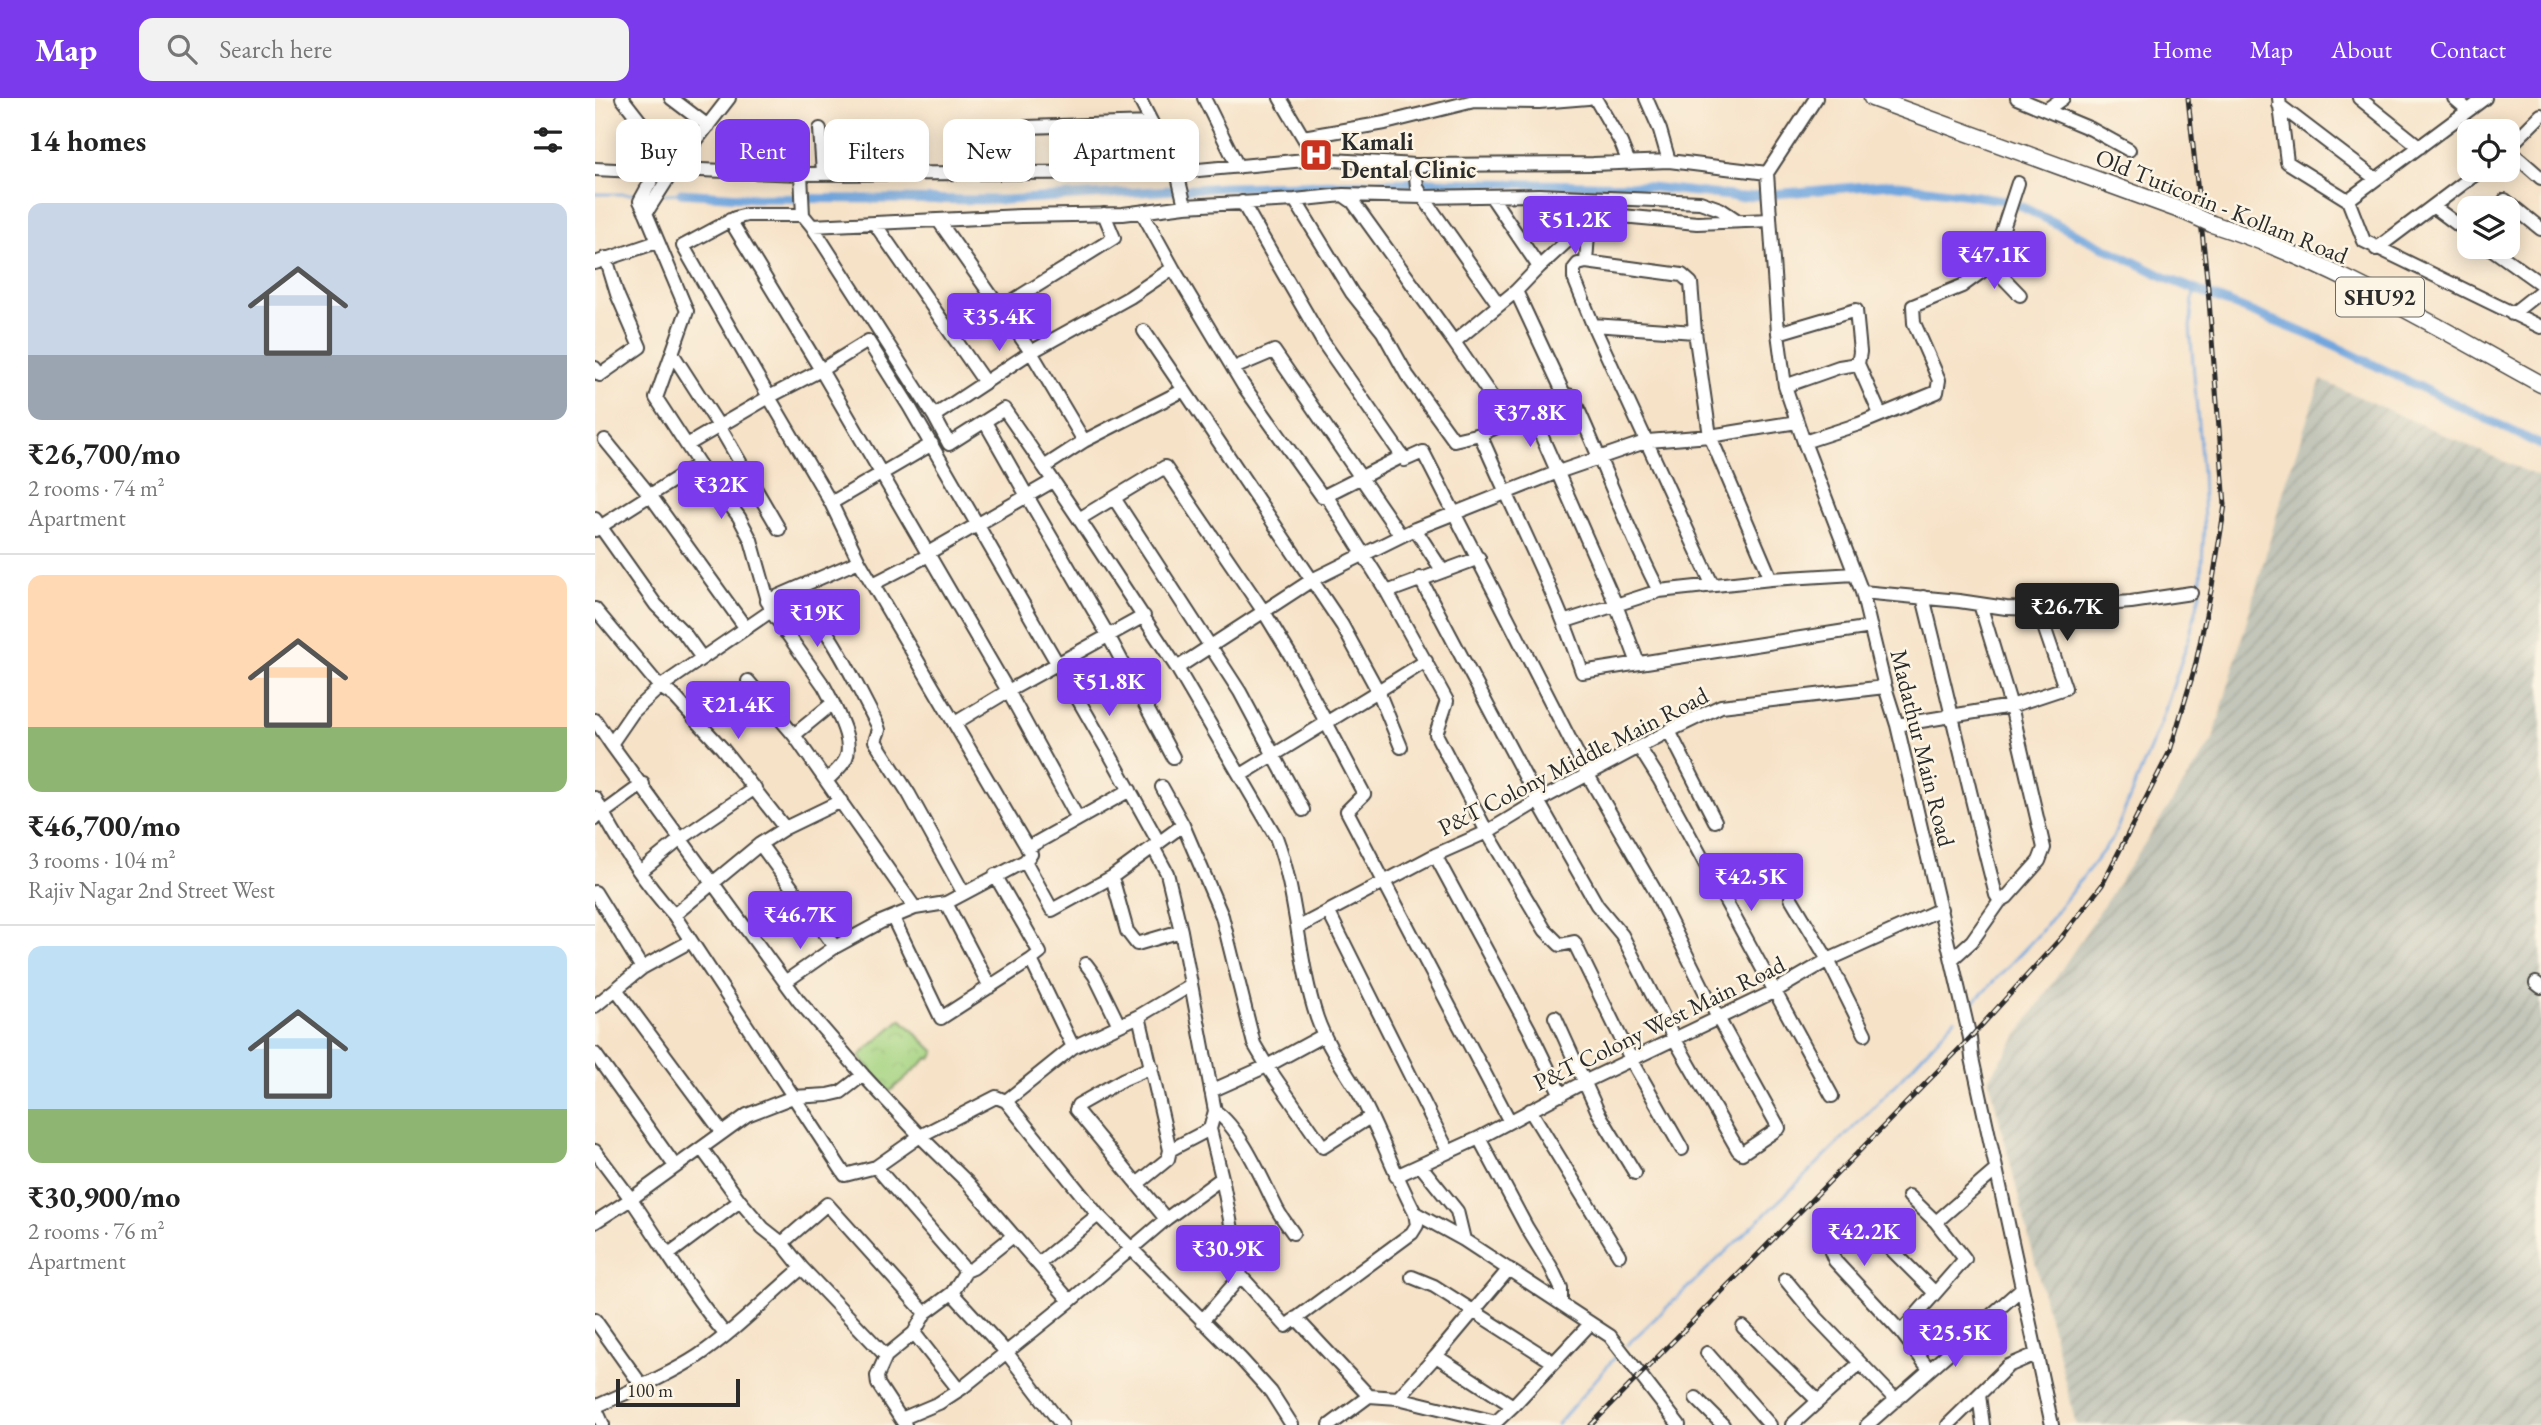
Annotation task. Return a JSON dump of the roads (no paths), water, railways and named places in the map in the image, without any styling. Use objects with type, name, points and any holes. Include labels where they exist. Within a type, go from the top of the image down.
[{"type":"main road","name":"Old Tuticorin - Kollam Road","points":[[1872,98],[2252,237],[2333,272],[2541,384]]},
{"type":"street","points":[[622,98],[638,119]]},
{"type":"street","points":[[671,98],[708,126]]},
{"type":"street","points":[[701,135],[729,98]]},
{"type":"street","points":[[1139,98],[1150,119]]},
{"type":"street","points":[[1204,98],[1238,167]]},
{"type":"street","points":[[1280,98],[1316,159]]},
{"type":"street","points":[[1303,137],[1385,123],[1474,101],[1539,102],[1588,98]]},
{"type":"street","points":[[1595,98],[1621,143],[1629,163]]},
{"type":"street","points":[[1646,98],[1660,130],[1669,161]]},
{"type":"street","points":[[812,226],[1142,212],[1183,196],[1242,202],[1295,200],[1343,195],[1418,181],[1629,163],[1669,161],[1767,178],[1816,98]]},
{"type":"street","points":[[2017,98],[2091,129],[2129,150]]},
{"type":"street","points":[[2359,98],[2420,147]]},
{"type":"street","points":[[2454,98],[2468,110]]},
{"type":"street","points":[[2348,200],[2485,98]]},
{"type":"street","points":[[2046,110],[2059,99]]},
{"type":"street","points":[[2279,102],[2376,179]]},
{"type":"street","points":[[2279,102],[2287,162],[2348,200],[2364,241],[2541,327]]},
{"type":"street","points":[[2520,137],[2541,115]]},
{"type":"street","points":[[820,129],[823,173]]},
{"type":"street","points":[[1199,170],[1316,159],[1491,196],[1539,195],[1700,202],[1720,209],[1738,221]]},
{"type":"street","points":[[2520,160],[2541,178]]},
{"type":"street","points":[[596,167],[616,171]]},
{"type":"street","points":[[810,174],[1049,172]]},
{"type":"street","name":"Madathur Main Road","points":[[1767,178],[1778,333],[1785,386],[1862,592],[1897,725],[1941,909],[2021,1289],[2053,1425]]},
{"type":"street","points":[[1418,181],[1499,305]]},
{"type":"street","points":[[652,182],[645,206],[657,242],[687,311],[656,398],[699,464],[739,517],[751,540],[769,606],[833,703],[848,750],[846,760],[827,780]]},
{"type":"street","points":[[645,206],[666,182]]},
{"type":"street","points":[[802,182],[803,203],[812,226],[934,416],[949,444],[1004,409],[1144,616],[1276,837],[1285,860],[1308,989],[1324,1035],[1370,1117],[1415,1213],[1417,1225],[1412,1233],[1286,1326],[1241,1276],[1210,1129],[1215,1111],[1181,931],[1167,873],[1156,845],[1130,790],[1058,663],[932,444],[868,341]]},
{"type":"street","points":[[1180,182],[1183,196]]},
{"type":"street","points":[[2377,249],[2466,182]]},
{"type":"street","points":[[1804,442],[1859,424],[1937,392],[1939,380],[1914,323],[1913,306],[1962,286],[1991,265],[2018,183]]},
{"type":"street","points":[[1343,195],[1353,202],[1509,422]]},
{"type":"street","points":[[1491,196],[1539,267]]},
{"type":"street","points":[[1585,262],[1588,199]]},
{"type":"street","points":[[1295,200],[1352,293],[1383,332],[1407,375],[1454,440],[1480,434],[1509,422],[1564,394],[1572,396],[1602,458],[1644,562],[1660,591]]},
{"type":"street","points":[[1242,202],[1323,342],[1405,460],[1423,452],[1588,775],[1654,889],[1718,1018],[1780,1128],[1742,1153],[1674,1038],[1622,935],[1597,905],[1538,801],[1420,578]]},
{"type":"street","points":[[803,203],[730,220],[683,246],[831,503],[859,561],[955,723],[1026,854],[1052,910],[1112,877],[1183,825]]},
{"type":"street","points":[[2434,207],[2457,224]]},
{"type":"street","points":[[1142,212],[1234,368],[1322,496],[1403,456]]},
{"type":"street","points":[[2520,212],[2541,229]]},
{"type":"street","points":[[1001,309],[1114,238],[1104,214]]},
{"type":"street","points":[[1454,342],[1600,214],[1697,223],[1770,217]]},
{"type":"street","points":[[730,220],[882,474],[1008,691],[1078,819]]},
{"type":"street","points":[[938,220],[1031,352],[1084,441]]},
{"type":"street","points":[[875,223],[984,381]]},
{"type":"street","points":[[2001,241],[2033,265]]},
{"type":"street","points":[[595,368],[600,375],[640,347],[601,261],[657,242]]},
{"type":"street","points":[[2506,259],[2541,284]]},
{"type":"street","points":[[1712,584],[1593,325],[1574,278],[1574,269],[1578,264],[1585,262],[1688,278],[1691,283],[1710,436],[1771,579]]},
{"type":"street","points":[[1991,265],[2020,295]]},
{"type":"street","points":[[934,416],[984,381],[1130,297],[1173,268]]},
{"type":"street","points":[[1516,290],[1564,394]]},
{"type":"street","points":[[2512,314],[2541,291]]},
{"type":"street","points":[[1778,333],[1856,310],[1859,364],[1880,414]]},
{"type":"street","points":[[1593,325],[1695,332]]},
{"type":"street","points":[[1144,331],[1342,625],[1378,691],[1401,747]]},
{"type":"street","points":[[687,445],[821,370],[880,332]]},
{"type":"street","points":[[1234,368],[1274,351],[1401,536]]},
{"type":"street","points":[[672,353],[719,426],[779,529]]},
{"type":"street","points":[[1785,386],[1839,367],[1859,364]]},
{"type":"street","points":[[1044,467],[1084,441],[1184,390]]},
{"type":"street","points":[[1531,412],[1616,605],[1638,663]]},
{"type":"street","points":[[985,422],[1108,635],[1173,757]]},
{"type":"street","points":[[1177,668],[1312,580],[1415,529],[1505,493],[1648,441],[1710,436],[1797,422]]},
{"type":"street","points":[[1480,434],[1566,621],[1582,672],[1871,627]]},
{"type":"street","points":[[605,440],[650,495],[745,627]]},
{"type":"street","points":[[831,503],[932,444]]},
{"type":"street","points":[[699,464],[597,525],[656,605],[684,633],[702,658]]},
{"type":"street","points":[[1079,519],[1164,467],[1264,612],[1326,722],[1364,794],[1347,811],[1509,1120]]},
{"type":"street","points":[[873,584],[1053,481]]},
{"type":"street","points":[[1326,495],[1387,592],[1447,701],[1436,734],[1487,832],[1545,930],[1560,945],[1574,942],[1632,1059],[1682,1150]]},
{"type":"street","points":[[1114,498],[1240,692],[1303,810]]},
{"type":"street","points":[[1415,529],[1442,570]]},
{"type":"street","points":[[1387,592],[1479,558]]},
{"type":"street","points":[[611,744],[633,712],[660,687],[745,627],[769,606],[859,561]]},
{"type":"street","points":[[1566,621],[1660,591],[1771,579],[1855,575]]},
{"type":"street","points":[[1862,592],[2038,608],[2131,602],[2191,593]]},
{"type":"street","points":[[1923,597],[1976,821],[2000,901]]},
{"type":"street","points":[[1952,959],[1972,941],[2000,901],[2007,897],[2039,861],[2044,848],[2011,705],[1980,604]]},
{"type":"street","points":[[1897,725],[2011,705],[2064,688],[2038,608]]},
{"type":"street","points":[[595,609],[660,687],[674,696],[722,748],[785,828]]},
{"type":"street","points":[[786,633],[811,615],[820,622],[847,666],[877,724],[879,730],[875,741],[909,794],[963,892]]},
{"type":"street","points":[[955,723],[1144,616]]},
{"type":"street","points":[[1241,775],[1426,661]]},
{"type":"street","points":[[748,681],[794,735],[915,908]]},
{"type":"street","name":"P&T Colony Middle Main Road","points":[[1299,928],[1435,855],[1487,832],[1538,801],[1721,706],[1885,687]]},
{"type":"street","points":[[794,735],[833,703]]},
{"type":"street","points":[[595,719],[785,982],[863,1075],[968,1183],[1070,1301]]},
{"type":"street","points":[[1669,731],[1716,821]]},
{"type":"street","points":[[1639,747],[1832,1096]]},
{"type":"street","points":[[599,816],[643,785]]},
{"type":"street","points":[[1162,787],[1183,825],[1222,916],[1254,1044],[1266,1066],[1323,1147],[1370,1117]]},
{"type":"street","points":[[641,871],[682,838],[755,789]]},
{"type":"street","points":[[785,982],[835,947],[881,922],[915,908],[946,903],[995,875],[1078,819],[1130,790]]},
{"type":"street","points":[[595,798],[599,816],[674,915],[845,1175],[876,1167],[920,1136],[982,1102],[996,1097],[1006,1101],[1098,1214],[1271,1392],[1292,1425]]},
{"type":"street","points":[[674,915],[760,844],[785,828],[841,801]]},
{"type":"street","points":[[760,844],[835,947]]},
{"type":"street","points":[[1435,855],[1529,1028],[1561,1095]]},
{"type":"street","points":[[893,918],[941,1018],[1040,953],[995,875]]},
{"type":"street","points":[[1112,877],[1127,931],[1136,944],[1181,931]]},
{"type":"street","points":[[595,892],[642,968]]},
{"type":"street","points":[[1791,898],[1828,960],[1865,1034]]},
{"type":"street","points":[[946,903],[990,987]]},
{"type":"street","name":"P&T Colony West Main Road","points":[[1396,1176],[1479,1138],[1584,1082],[1775,991],[1828,960],[1941,909]]},
{"type":"street","points":[[1329,913],[1448,1151]]},
{"type":"street","points":[[596,1004],[642,968],[691,941]]},
{"type":"street","points":[[1031,960],[1073,1047]]},
{"type":"street","points":[[1086,964],[1095,976],[1119,1026]]},
{"type":"street","points":[[1006,1101],[1073,1047],[1139,1016],[1191,985]]},
{"type":"street","points":[[616,989],[722,1132]]},
{"type":"street","points":[[1137,1184],[1168,1159],[1170,1150],[1139,1016]]},
{"type":"street","points":[[1555,1017],[1598,1112],[1635,1173]]},
{"type":"street","points":[[1211,1091],[1324,1035]]},
{"type":"street","points":[[595,1054],[675,1166]]},
{"type":"street","points":[[1152,1067],[1124,1079],[1078,1105],[1076,1110],[1166,1219]]},
{"type":"street","points":[[595,1222],[747,1115],[793,1097],[841,1092],[863,1075]]},
{"type":"street","points":[[1530,1110],[1619,1255]]},
{"type":"street","points":[[1215,1111],[1224,1117],[1235,1132],[1275,1206],[1293,1233]]},
{"type":"street","points":[[1170,1150],[1210,1129]]},
{"type":"street","points":[[1479,1138],[1551,1267],[1561,1288],[1561,1303]]},
{"type":"street","points":[[702,1149],[763,1228],[782,1243],[802,1268],[886,1356]]},
{"type":"street","points":[[595,1150],[669,1254],[698,1301],[726,1334]]},
{"type":"street","points":[[1420,1165],[1458,1211],[1464,1240]]},
{"type":"street","points":[[876,1167],[966,1270]]},
{"type":"street","points":[[1936,1222],[1996,1170]]},
{"type":"street","points":[[1013,1236],[973,1268],[966,1270],[952,1293],[925,1313],[914,1333],[886,1356],[877,1376],[878,1384],[903,1422],[959,1390],[1166,1219],[1222,1178]]},
{"type":"street","points":[[1901,1332],[1965,1259],[1936,1222],[1909,1196]]},
{"type":"street","points":[[669,1254],[740,1201]]},
{"type":"street","points":[[782,1243],[827,1204],[925,1313]]},
{"type":"street","points":[[1415,1213],[1464,1240],[1610,1336],[1679,1425]]},
{"type":"street","points":[[1038,1264],[1098,1214]]},
{"type":"street","points":[[1929,1369],[1901,1332],[1835,1261],[1831,1252],[1862,1220],[1935,1293]]},
{"type":"street","points":[[603,1425],[595,1407],[698,1356],[802,1268]]},
{"type":"street","points":[[1398,1398],[1509,1269]]},
{"type":"street","points":[[1202,1321],[1241,1276]]},
{"type":"street","points":[[1412,1277],[1434,1286],[1474,1310],[1553,1362]]},
{"type":"street","points":[[1786,1279],[1817,1318],[1896,1400]]},
{"type":"street","points":[[1867,1425],[2021,1289]]},
{"type":"street","points":[[952,1293],[1007,1353],[1062,1425]]},
{"type":"street","points":[[1296,1318],[1369,1396]]},
{"type":"street","points":[[595,1320],[642,1386]]},
{"type":"street","points":[[1330,1425],[1369,1396],[1398,1398],[1496,1422],[1590,1324]]},
{"type":"street","points":[[1743,1327],[1818,1401]]},
{"type":"street","points":[[914,1333],[959,1390]]},
{"type":"street","points":[[1707,1353],[1770,1425]]},
{"type":"street","points":[[1948,1425],[2008,1366],[2036,1354]]},
{"type":"street","points":[[1436,1356],[1513,1406]]},
{"type":"street","points":[[1792,1425],[1860,1363]]},
{"type":"street","points":[[1979,1395],[1983,1425]]},
{"type":"street","points":[[1696,1398],[1723,1425]]},
{"type":"waterway","points":[[681,193],[755,198],[1004,200],[1225,187],[1429,182],[1641,186],[1739,197],[1891,184],[2004,200]]},
{"type":"waterway","points":[[664,194],[681,193]]},
{"type":"waterway","points":[[595,194],[639,194]]},
{"type":"waterway","points":[[2020,206],[2171,280],[2322,340],[2541,445]]},
{"type":"waterway","points":[[1974,1002],[2039,934],[2113,838],[2160,725],[2189,638],[2200,595],[2204,528],[2190,327],[2194,289]]},
{"type":"waterway","points":[[1627,1345],[1836,1145],[1955,1019]]},
{"type":"waterway","points":[[1557,1425],[1616,1356]]},
{"type":"railway","points":[[1591,1425],[1970,1038],[2061,938],[2102,885],[2170,751],[2195,667],[2225,505],[2208,288],[2188,98]]},
{"type":"place","name":"Kamali Dental Clinic","points":[[1316,155]]}]
